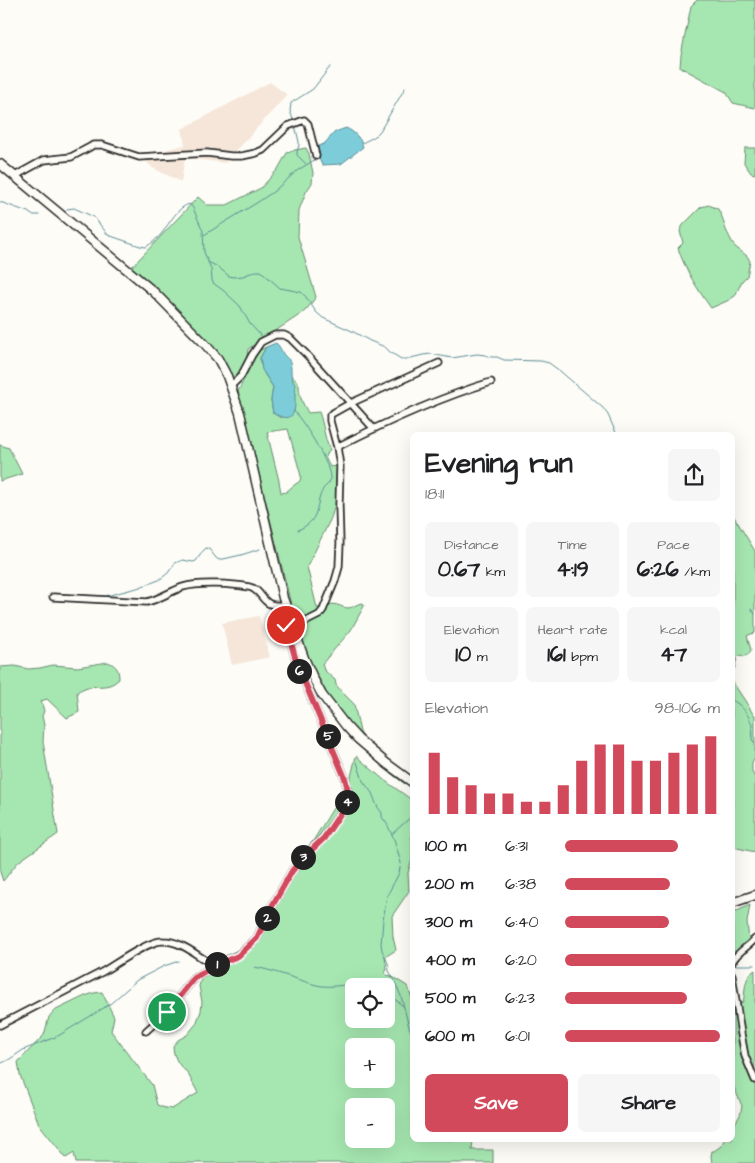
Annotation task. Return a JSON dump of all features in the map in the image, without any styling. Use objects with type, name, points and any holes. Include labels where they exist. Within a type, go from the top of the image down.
[{"type":"highway","points":[[0,164],[154,292],[218,360],[227,376],[240,413],[290,625],[313,678],[331,708],[358,739],[410,781]]},
{"type":"highway","points":[[735,902],[755,895]]},
{"type":"street","points":[[16,176],[44,160],[71,157],[97,145],[138,156],[207,153],[230,156],[248,154],[264,150],[286,127],[304,120],[307,122],[316,156]]},
{"type":"street","points":[[231,386],[241,376],[261,342],[279,334],[290,338],[374,428]]},
{"type":"street","points":[[146,1031],[167,1012],[194,978],[215,965],[238,956],[257,938],[292,871],[324,838],[344,808],[348,791],[345,778],[297,664],[290,625],[319,615],[323,610],[338,574],[340,466],[330,416],[351,403],[439,363]]},
{"type":"street","points":[[337,447],[374,428],[491,382]]},
{"type":"street","points":[[53,597],[147,602],[188,586],[234,585],[250,587],[256,590],[269,604],[285,605]]},
{"type":"street","points":[[735,958],[755,939]]},
{"type":"street","points":[[0,1025],[147,946],[160,941],[184,946],[215,965]]},
{"type":"street","points":[[735,995],[745,1056],[755,1080]]},
{"type":"shaded area","points":[[270,82],[287,95],[225,163],[185,158],[181,182],[153,168],[140,156],[185,145],[182,129]]},
{"type":"shaded area","points":[[259,616],[270,657],[232,665],[222,623]]},
{"type":"green space","points":[[697,0],[755,0],[755,108],[733,103],[726,92],[680,67],[691,6]]},
{"type":"green space","points":[[306,148],[313,173],[312,183],[306,192],[299,210],[298,237],[316,297],[301,314],[248,349],[246,363],[237,382],[227,378],[211,354],[126,273],[198,197],[207,205],[227,205],[261,188],[278,169],[287,153]]},
{"type":"green space","points":[[745,148],[755,148],[755,174],[751,173],[744,163]]},
{"type":"green space","points":[[709,205],[718,209],[734,246],[747,256],[750,261],[747,276],[742,281],[735,296],[711,308],[692,280],[678,248],[683,243],[680,231],[683,225],[701,207]]},
{"type":"green space","points":[[266,347],[260,358],[265,375],[273,387],[271,400],[273,413],[281,418],[294,398],[295,389],[291,376],[298,384],[308,413],[319,412],[330,450],[325,457],[330,467],[342,465],[337,498],[331,518],[307,567],[317,608],[332,604],[348,608],[361,603],[364,606],[351,630],[322,664],[324,670],[335,680],[336,685],[354,704],[360,732],[364,739],[398,774],[405,784],[350,738],[332,716],[315,687],[303,653],[248,429],[236,396],[257,352]],"holes":[[[288,429],[301,476],[300,481],[286,492],[281,493],[267,432]]]},
{"type":"green space","points":[[0,445],[9,448],[22,474],[0,481]]},
{"type":"green space","points":[[735,518],[755,551],[755,633],[747,636],[751,650],[749,654],[737,657],[735,667]]},
{"type":"green space","points":[[108,662],[117,669],[119,679],[112,684],[88,687],[77,692],[79,712],[67,718],[47,699],[41,701],[44,711],[42,716],[44,725],[43,742],[58,834],[18,862],[3,881],[0,872],[0,667],[15,666],[28,669],[53,665],[78,667]]},
{"type":"green space","points":[[735,685],[755,715],[755,756],[752,763],[752,771],[755,778],[755,852],[735,847]]},
{"type":"green space","points":[[356,756],[384,780],[410,799],[409,891],[392,916],[396,950],[385,957],[387,969],[385,973],[394,978],[345,978],[345,1028],[395,1028],[395,978],[407,986],[410,993],[410,1142],[473,1142],[472,1150],[493,1150],[493,1163],[76,1163],[74,1153],[66,1158],[39,1124],[20,1075],[18,1062],[44,1035],[49,1017],[54,1011],[85,996],[102,992],[114,1017],[111,1031],[152,1085],[157,1105],[172,1109],[198,1093],[187,1072],[177,1061],[173,1046],[178,1040],[187,1035],[196,1024],[201,1011],[202,1002],[199,986],[205,962],[225,957],[250,942],[258,932],[271,903],[296,861],[313,841],[335,805],[348,789]]},
{"type":"green space","points":[[750,905],[747,922],[749,941],[735,954],[735,912]]},
{"type":"green space","points":[[755,970],[755,1163],[712,1163],[712,1151],[721,1146],[723,1142],[735,1142],[735,1124],[742,1106],[735,1090],[735,1003],[743,1002],[747,980]]},
{"type":"water","points":[[346,128],[357,136],[363,147],[341,164],[322,165],[314,148],[324,144],[335,132]]},
{"type":"water","points":[[276,343],[289,360],[291,376],[295,386],[295,409],[291,416],[288,417],[273,413],[271,400],[273,387],[262,370],[260,358],[266,347]]},
{"type":"waterway","points":[[294,122],[290,111],[291,103],[313,89],[330,67]]},
{"type":"waterway","points":[[362,143],[374,137],[380,131],[405,88]]},
{"type":"waterway","points":[[295,125],[299,142],[297,155],[306,164]]},
{"type":"waterway","points":[[204,235],[273,192],[298,170],[316,159]]},
{"type":"waterway","points":[[0,202],[32,215],[39,215]]},
{"type":"waterway","points":[[67,209],[74,208],[94,217],[108,235],[146,247],[160,235],[182,208],[190,204],[203,231],[204,252],[211,269],[213,283],[240,306],[250,324],[263,338]]},
{"type":"waterway","points":[[208,262],[233,277],[261,271],[280,288],[301,292],[323,318],[385,347],[401,359],[431,354],[452,358],[477,354],[504,360],[549,363],[603,408],[616,432]]},
{"type":"waterway","points":[[294,411],[322,455],[327,465],[330,480],[323,489],[312,520],[298,530]]},
{"type":"waterway","points":[[106,596],[159,580],[168,573],[175,563],[183,560],[196,561],[206,548],[219,560],[260,549]]},
{"type":"waterway","points":[[751,609],[755,614]]},
{"type":"waterway","points":[[735,702],[742,707],[749,717],[753,734],[752,740],[755,743]]},
{"type":"waterway","points":[[357,762],[363,781],[372,793],[394,839],[401,863],[399,873],[387,896],[381,944],[389,971],[401,996],[410,1029]]},
{"type":"waterway","points":[[392,834],[410,818]]},
{"type":"waterway","points":[[0,1064],[23,1050],[58,1036],[110,1004],[137,980],[164,966],[179,961]]},
{"type":"waterway","points":[[735,965],[755,965]]},
{"type":"waterway","points":[[255,967],[319,986],[345,985]]},
{"type":"waterway","points":[[395,999],[403,1006]]},
{"type":"route","points":[[167,1012],[194,978],[215,965],[238,956],[257,938],[292,871],[324,838],[347,801],[348,791],[345,778],[297,664],[286,625]]}]
